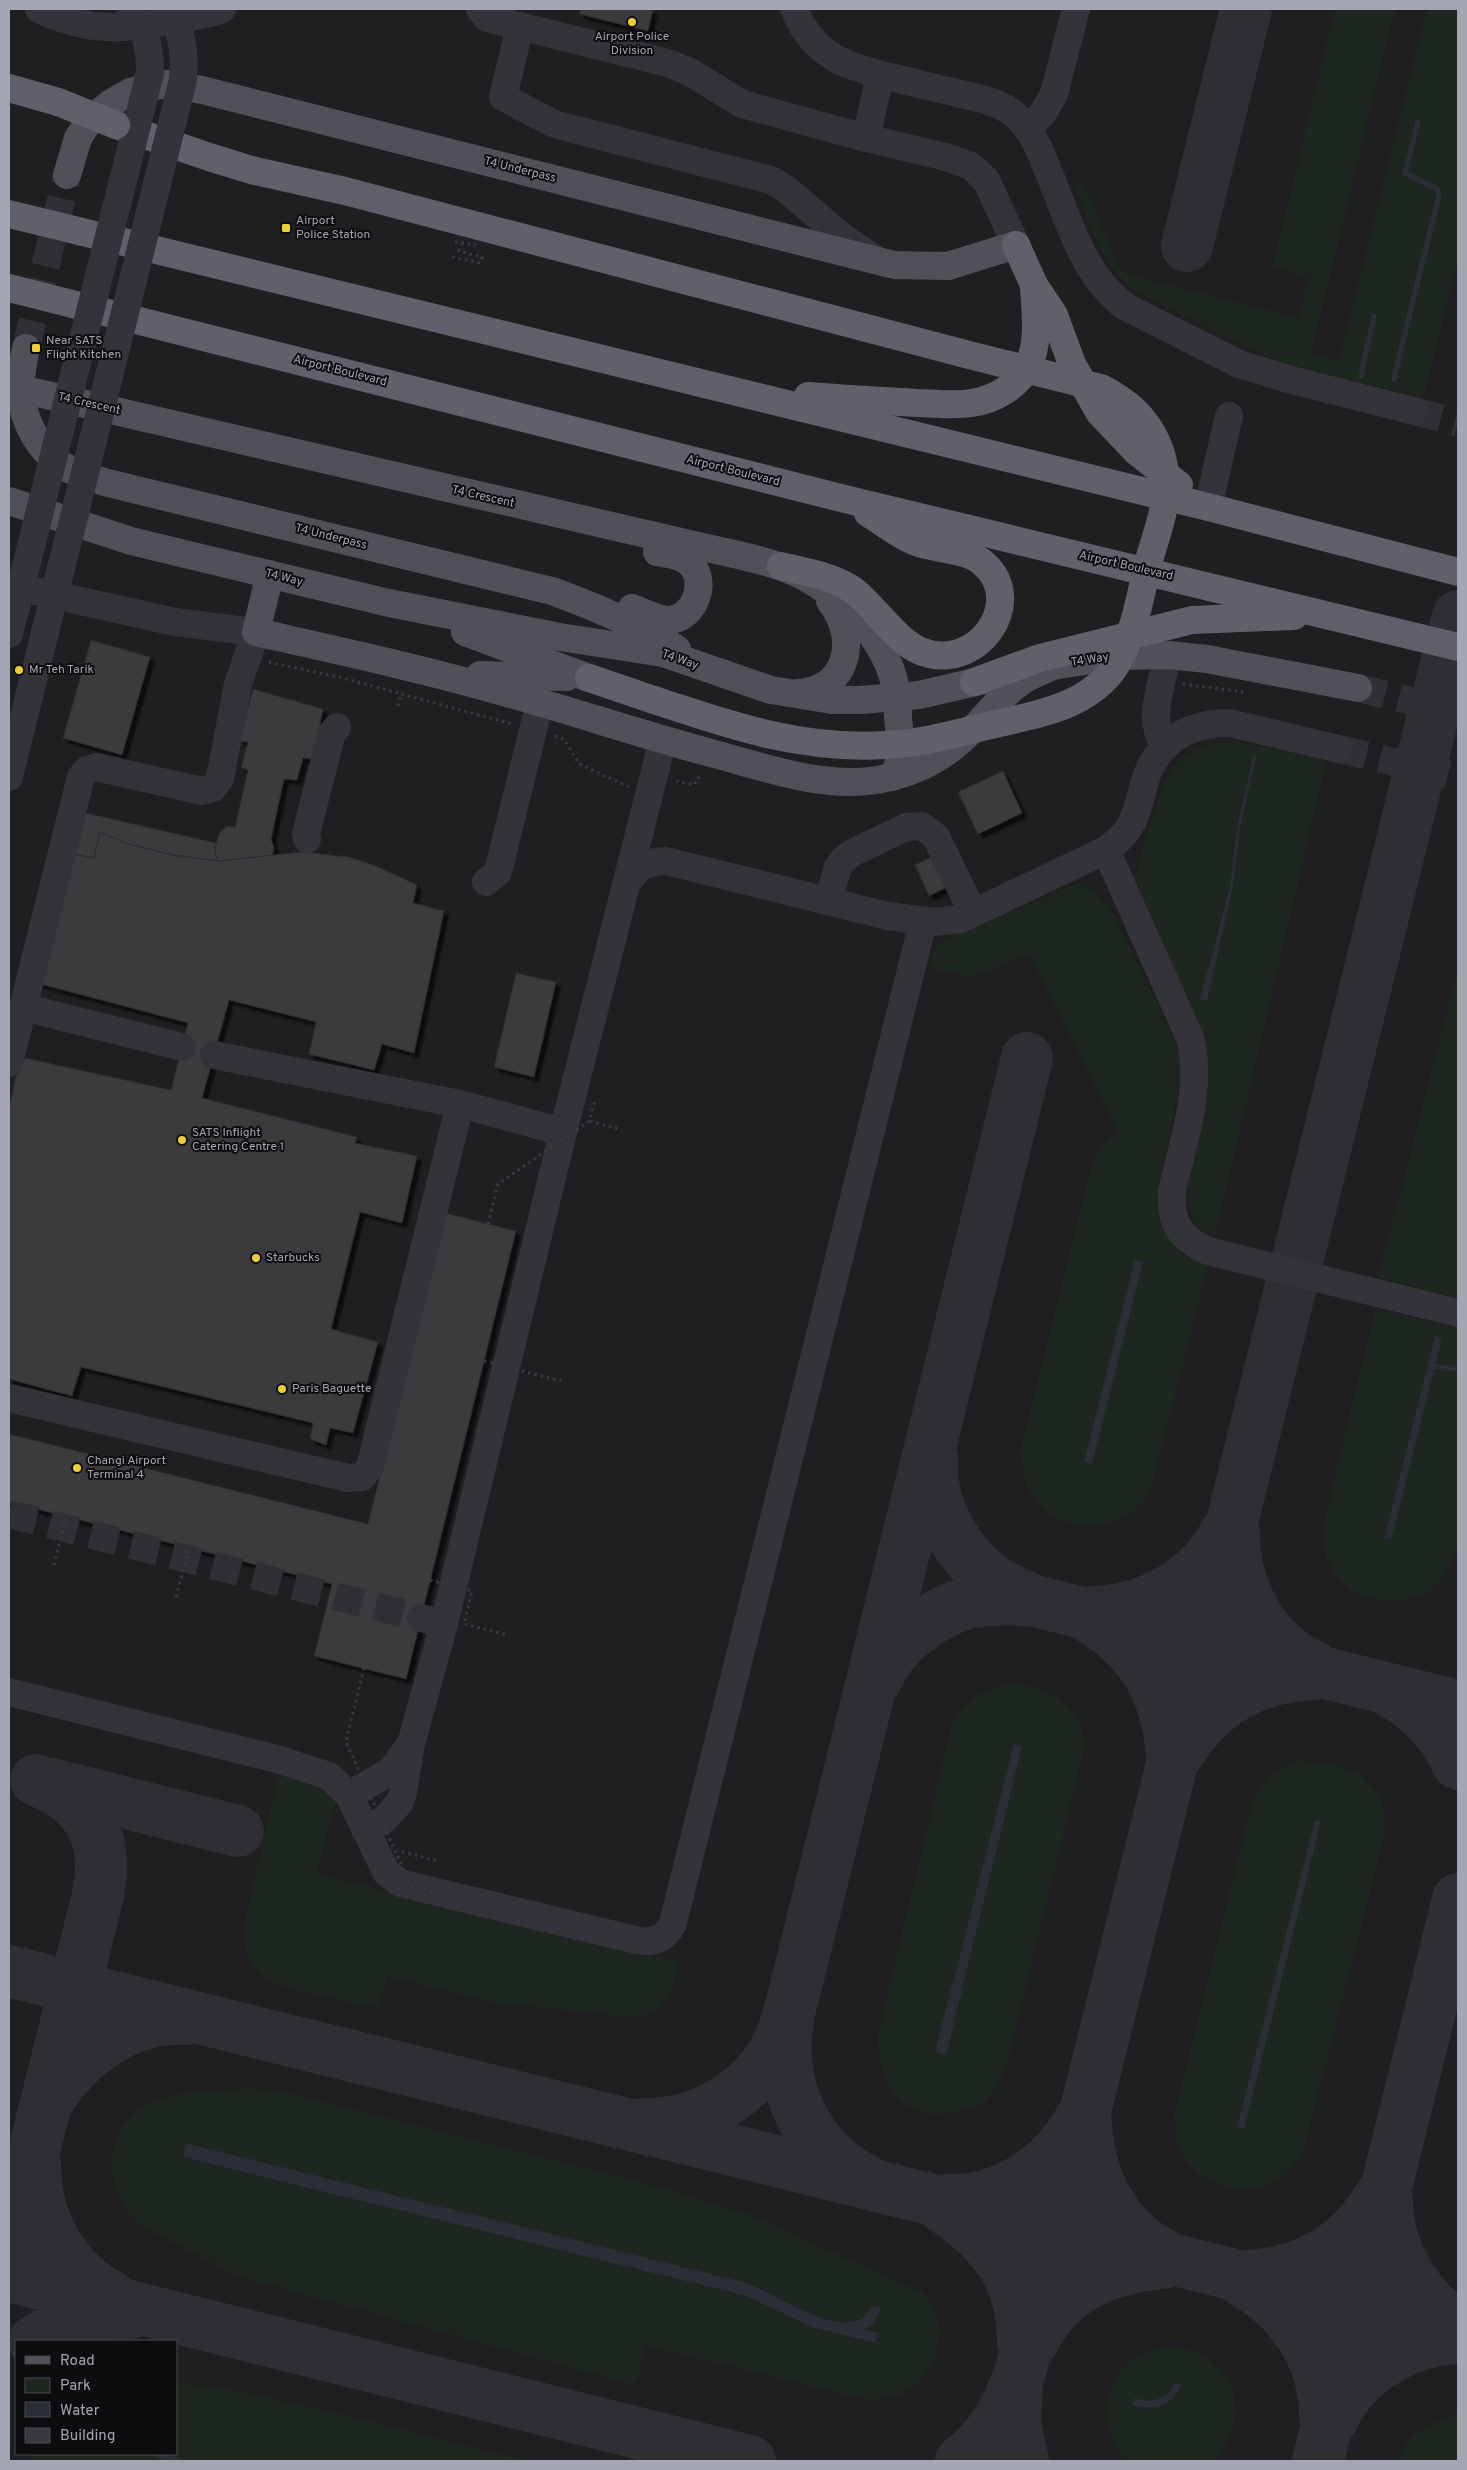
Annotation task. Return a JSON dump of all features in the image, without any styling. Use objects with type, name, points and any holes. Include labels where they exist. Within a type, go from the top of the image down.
[{"type":"highway","points":[[9,88],[58,102],[116,125],[255,171],[345,191],[1101,388],[1136,410],[1158,444],[1166,483],[1163,507],[1131,633],[1121,657],[1106,678],[1073,702],[1053,710],[940,737],[886,745],[835,745],[773,737],[742,729],[589,678]]},
{"type":"highway","points":[[9,214],[1208,507],[1458,572]]},
{"type":"highway","points":[[1016,245],[1034,285],[1054,315],[1072,364],[1099,412],[1137,452],[1208,507]]},
{"type":"highway","points":[[740,392],[942,404],[972,403],[992,397],[1007,390],[1021,377],[1029,364],[1036,324],[1034,285]]},
{"type":"highway","name":"Airport Boulevard","points":[[9,288],[845,499],[1328,614],[1458,647]]},
{"type":"highway","points":[[782,566],[841,583],[862,598],[903,639],[920,651],[949,655],[975,646],[986,636],[994,625],[999,598],[992,574],[985,564],[976,558],[915,542],[845,499]]},
{"type":"highway","points":[[974,682],[1040,658],[1192,620],[1328,614]]},
{"type":"main road","name":"T4 Underpass","points":[[67,175],[78,138],[89,121],[111,103],[130,92],[168,84],[202,90],[878,260],[911,266],[948,266],[1016,245]]},
{"type":"main road","name":"T4 Underpass","points":[[26,348],[20,393],[24,412],[41,444],[52,459],[68,469],[104,482],[552,591],[611,613],[643,628],[714,672]]},
{"type":"main road","name":"T4 Crescent","points":[[9,386],[782,566],[816,584],[847,610],[874,640],[893,677],[897,696],[901,757],[899,768],[892,777]]},
{"type":"main road","points":[[9,490],[58,516]]},
{"type":"main road","name":"T4 Way","points":[[9,501],[131,541],[388,603],[560,637],[663,653],[771,690],[832,700],[919,695],[1056,665],[1116,656],[1168,655],[1207,659],[1358,688]]},
{"type":"main road","points":[[521,506],[633,546],[682,558],[693,567],[698,588],[695,602],[688,613],[677,619],[668,620],[630,608],[552,591]]},
{"type":"main road","points":[[9,516],[131,541]]},
{"type":"main road","points":[[270,574],[256,632],[440,674],[540,702],[663,740],[812,779],[863,783],[892,777],[918,768],[938,758],[960,742],[1000,699],[1016,686],[1056,665]]},
{"type":"main road","points":[[793,694],[810,692],[828,685],[838,674],[844,660],[846,648],[844,632],[832,603],[816,584]]},
{"type":"main road","points":[[388,603],[589,678]]},
{"type":"main road","points":[[440,674],[589,678]]},
{"type":"lane","points":[[39,9],[59,18],[112,29],[132,28],[211,13],[222,9]]},
{"type":"lane","points":[[9,634],[150,73],[150,51],[145,34],[130,9]]},
{"type":"lane","points":[[9,777],[183,80],[182,40],[171,9]]},
{"type":"lane","points":[[480,9],[487,18],[668,63],[690,72],[742,104],[866,138],[946,157],[971,166],[986,180],[1016,245]]},
{"type":"lane","points":[[794,9],[807,34],[826,53],[840,62],[880,74],[994,102],[1010,111],[1028,129],[1091,269],[1112,297],[1126,307],[1239,364],[1295,381],[1414,411]]},
{"type":"lane","points":[[1028,129],[1043,113],[1054,94],[1076,9]]},
{"type":"lane","points":[[520,26],[503,97],[554,124],[771,180],[786,189],[841,236],[878,260]]},
{"type":"lane","points":[[866,138],[880,74]]},
{"type":"lane","points":[[1208,507],[1230,416]]},
{"type":"lane","points":[[9,585],[175,622],[256,632],[238,684],[220,778],[213,788],[202,791],[96,767],[87,770],[81,777],[9,1063]]},
{"type":"lane","points":[[1165,746],[1158,732],[1155,714],[1168,655]]},
{"type":"lane","points":[[486,882],[498,872],[540,702]]},
{"type":"lane","points":[[624,889],[631,875],[640,866],[666,861],[888,916],[923,922],[947,922],[973,913],[1106,850],[1122,836],[1134,820],[1151,765],[1165,746],[1192,729],[1214,723],[1230,723],[1339,749]]},
{"type":"lane","points":[[307,839],[306,833],[318,784],[332,733],[337,727]]},
{"type":"lane","points":[[365,1830],[385,1819],[399,1803],[406,1779],[432,1621],[563,1132],[663,740]]},
{"type":"lane","points":[[829,900],[837,869],[843,860],[852,853],[906,827],[914,826],[931,830],[936,837],[973,913]]},
{"type":"lane","points":[[1106,850],[1190,1038],[1193,1050],[1195,1064],[1194,1085],[1172,1191],[1171,1209],[1182,1235],[1196,1246],[1208,1251],[1458,1313]]},
{"type":"lane","points":[[9,1692],[313,1769],[336,1781],[349,1795],[386,1872],[400,1883],[636,1940],[655,1941],[669,1932],[676,1914],[923,922]]},
{"type":"lane","points":[[22,1007],[182,1047]]},
{"type":"lane","points":[[214,1055],[460,1104],[563,1132]]},
{"type":"lane","points":[[9,1398],[348,1478],[362,1477],[370,1467],[460,1104]]},
{"type":"lane","points":[[349,1795],[391,1771],[411,1744]]},
{"type":"path","points":[[455,242],[476,245]]},
{"type":"path","points":[[452,257],[480,263],[482,257],[459,251]]},
{"type":"path","points":[[398,706],[401,694]]},
{"type":"path","points":[[488,1224],[498,1184],[589,1121],[595,1101]]},
{"type":"path","points":[[589,1121],[622,1130]]},
{"type":"path","points":[[484,1361],[561,1381]]},
{"type":"path","points":[[54,1564],[66,1517]]},
{"type":"path","points":[[176,1597],[189,1548]]},
{"type":"path","points":[[430,1580],[472,1591],[464,1624],[508,1635]]},
{"type":"path","points":[[364,1668],[346,1742],[411,1886],[450,1896]]},
{"type":"path","points":[[395,1850],[438,1861]]},
{"type":"shaded area","points":[[9,9],[1458,9],[1458,2461],[9,2461]]},
{"type":"green space","points":[[1335,9],[1395,9],[1311,354],[1339,361],[1427,9],[1458,9],[1458,258],[1424,396],[1331,376],[1279,361],[1217,334],[1136,291],[1113,270],[1105,257],[1091,229],[1074,185],[1083,181],[1120,268],[1125,273],[1298,318],[1308,278],[1272,267]]},
{"type":"green space","points":[[1235,741],[1327,760],[1215,1237],[1196,1224],[1188,1205],[1186,1189],[1207,1068],[1206,1049],[1141,894],[1137,880],[1137,869],[1158,800],[1170,772],[1189,753],[1216,743]],"holes":[[[1254,756],[1256,757],[1240,828],[1233,887],[1207,1001],[1200,999],[1230,887],[1237,827]]]},
{"type":"green space","points":[[1076,883],[1089,888],[1103,900],[1115,916],[1177,1046],[1181,1079],[1159,1183],[1159,1207],[1171,1240],[1179,1251],[1187,1257],[1208,1266],[1152,1487],[1139,1507],[1120,1519],[1105,1524],[1086,1526],[1052,1518],[1027,1488],[1020,1453],[1091,1165],[1100,1146],[1118,1131],[1029,953],[979,975],[962,976],[928,968],[932,952],[945,938],[969,931]],"holes":[[[1142,1262],[1092,1464],[1084,1462]]]},
{"type":"green space","points":[[1458,969],[1458,1298],[1378,1277]]},
{"type":"green space","points":[[1375,1309],[1458,1328],[1458,1541],[1451,1563],[1443,1578],[1427,1592],[1412,1598],[1397,1601],[1380,1600],[1365,1596],[1351,1589],[1339,1579],[1330,1566],[1325,1551],[1323,1525]],"holes":[[[1436,1336],[1442,1338],[1390,1540],[1384,1538]]]},
{"type":"green space","points":[[1008,1684],[1037,1688],[1061,1700],[1070,1708],[1077,1719],[1083,1732],[1085,1747],[1008,2059],[999,2083],[982,2103],[957,2112],[933,2114],[917,2111],[904,2104],[894,2094],[886,2082],[881,2067],[878,2051],[878,2033],[952,1724],[968,1703],[982,1693]],"holes":[[[1014,1745],[1022,1747],[946,2055],[935,2052]]]},
{"type":"green space","points":[[1296,1761],[1332,1764],[1361,1776],[1372,1786],[1380,1799],[1385,1814],[1385,1834],[1304,2150],[1292,2168],[1277,2180],[1260,2187],[1242,2189],[1223,2186],[1206,2179],[1191,2166],[1177,2145],[1174,2115],[1251,1804],[1269,1776]]},
{"type":"green space","points":[[278,1774],[322,1788],[336,1800],[317,1874],[679,1962],[669,1995],[658,2009],[650,2014],[626,2017],[493,2002],[387,1977],[378,2008],[297,1990],[267,1979],[257,1972],[249,1961],[245,1943],[244,1924]]},
{"type":"green space","points":[[252,2088],[292,2094],[660,2187],[748,2214],[922,2292],[934,2307],[938,2320],[938,2348],[926,2374],[917,2384],[906,2392],[886,2399],[863,2399],[646,2346],[638,2378],[630,2384],[237,2276],[141,2226],[125,2209],[114,2186],[111,2164],[115,2143],[122,2128],[134,2113],[151,2102],[172,2095]],"holes":[[[186,2144],[747,2283],[825,2319],[842,2322],[856,2320],[869,2312],[863,2329],[875,2343],[814,2328],[746,2296],[183,2157]]]},
{"type":"green space","points":[[1168,2347],[1187,2350],[1205,2357],[1218,2367],[1227,2378],[1233,2392],[1235,2406],[1234,2421],[1230,2436],[1224,2449],[1214,2461],[1128,2461],[1118,2451],[1111,2438],[1107,2410],[1113,2383],[1131,2361],[1149,2352]]},
{"type":"green space","points":[[178,2384],[221,2388],[266,2397],[528,2461],[29,2461],[30,2455],[178,2455]]},
{"type":"green space","points":[[1458,2415],[1458,2461],[1398,2461],[1402,2451],[1413,2436],[1429,2425]]},
{"type":"water","points":[[1416,119],[1421,121],[1407,177],[1402,176]]},
{"type":"water","points":[[1253,756],[1256,756],[1240,828],[1233,887],[1207,1001],[1200,999],[1230,887],[1237,827]]},
{"type":"water","points":[[1135,1260],[1143,1262],[1092,1464],[1084,1462]]},
{"type":"water","points":[[1435,1336],[1442,1338],[1391,1540],[1384,1538]]},
{"type":"water","points":[[1014,1744],[1022,1747],[946,2055],[935,2052]]},
{"type":"water","points":[[1315,1820],[1321,1822],[1244,2129],[1237,2127]]},
{"type":"water","points":[[186,2143],[747,2283],[813,2315],[831,2321],[848,2322],[862,2318],[872,2306],[882,2308],[872,2325],[864,2329],[878,2333],[875,2343],[814,2328],[746,2296],[183,2157]]},
{"type":"water","points":[[1175,2382],[1181,2385],[1168,2403],[1147,2408],[1132,2405],[1134,2398],[1153,2400],[1163,2397]]},
{"type":"building","name":"Airport Police Division","points":[[581,9],[653,9],[648,31],[579,14]]},
{"type":"building","points":[[91,640],[150,657],[122,755],[63,738]]},
{"type":"building","points":[[253,689],[323,709],[313,759],[303,758],[297,780],[284,779],[271,839],[274,848],[272,856],[218,861],[215,852],[216,843],[220,832],[227,826],[235,827],[248,770],[241,768],[248,742],[239,741]]},
{"type":"building","points":[[1003,771],[1022,813],[978,834],[958,792]]},
{"type":"building","points":[[77,811],[216,843],[215,852],[218,861],[173,855],[125,843],[100,832],[94,858],[65,853]]},
{"type":"building","name":"SATS Inflight Catering Centre 1","points":[[100,832],[125,843],[173,855],[218,861],[302,852],[349,857],[376,866],[417,885],[413,903],[444,911],[414,1053],[382,1044],[374,1070],[309,1054],[316,1022],[229,1000],[202,1098],[357,1137],[355,1143],[417,1156],[402,1223],[360,1212],[331,1329],[378,1342],[353,1433],[330,1428],[326,1445],[310,1439],[313,1423],[81,1367],[72,1396],[9,1379],[9,1109],[20,1057],[171,1090],[188,1023],[33,982],[65,853],[94,858]]},
{"type":"building","points":[[952,847],[966,878],[929,896],[915,865]]},
{"type":"building","points":[[516,973],[556,982],[534,1077],[494,1067]]},
{"type":"building","name":"Changi Airport Terminal 4","points":[[445,1213],[516,1231],[406,1679],[314,1656],[332,1584],[9,1502],[9,1434],[368,1524]]},
{"type":"waterway","points":[[1394,379],[1439,195],[1437,189],[1405,173]]},
{"type":"waterway","points":[[1361,376],[1374,316]]},
{"type":"waterway","points":[[1431,1366],[1458,1369]]},
{"type":"waterway","points":[[158,2456],[180,2461]]},
{"type":"taxiway","points":[[1187,246],[1246,9]]},
{"type":"taxiway","points":[[961,2461],[982,2442],[999,2420],[1021,2369],[1458,616]]},
{"type":"taxiway","points":[[644,2124],[666,2123],[708,2111],[744,2088],[772,2055],[784,2030],[1027,1058]]},
{"type":"taxiway","points":[[932,1458],[932,1476],[935,1493],[940,1510],[957,1543],[980,1570],[994,1581],[1035,1601]]},
{"type":"taxiway","points":[[1094,1612],[1134,1605],[1153,1599],[1171,1590],[1202,1565],[1215,1550],[1226,1532]]},
{"type":"taxiway","points":[[1234,1534],[1239,1574],[1254,1611],[1279,1643],[1295,1656],[1313,1666]]},
{"type":"taxiway","points":[[876,1680],[892,1653],[903,1641],[930,1620],[944,1612],[973,1602],[1012,1599],[1035,1601],[1458,1706]]},
{"type":"taxiway","points":[[1091,1618],[1125,1644],[1149,1675],[1164,1711],[1172,1753]]},
{"type":"taxiway","points":[[1179,1753],[1191,1735],[1205,1720],[1220,1706],[1236,1696],[1272,1680],[1314,1674]]},
{"type":"taxiway","points":[[1391,1692],[1422,1714],[1446,1742],[1458,1764]]},
{"type":"taxiway","points":[[9,2251],[97,1899],[100,1878],[101,1859],[98,1842],[92,1826],[83,1812],[71,1800],[55,1789],[36,1780]]},
{"type":"taxiway","points":[[51,1784],[238,1831]]},
{"type":"taxiway","points":[[1318,2461],[1458,1899]]},
{"type":"taxiway","points":[[9,1971],[1458,2330]]},
{"type":"taxiway","points":[[49,2100],[75,2067],[107,2041],[125,2031],[145,2024],[165,2020],[186,2019]]},
{"type":"taxiway","points":[[788,2020],[787,2068],[792,2091],[800,2113],[812,2133],[827,2151],[845,2167],[866,2180]]},
{"type":"taxiway","points":[[945,2200],[986,2196],[1006,2189],[1024,2179],[1056,2153],[1080,2120]]},
{"type":"taxiway","points":[[1086,2122],[1092,2162],[1098,2182],[1107,2200],[1131,2231],[1146,2244],[1164,2255]]},
{"type":"taxiway","points":[[35,2164],[36,2185],[40,2205],[55,2243],[80,2274],[114,2298]]},
{"type":"taxiway","points":[[1248,2276],[1270,2274],[1290,2269],[1325,2254],[1341,2243],[1355,2229],[1380,2196]]},
{"type":"taxiway","points":[[1387,2197],[1388,2216],[1392,2234],[1406,2270],[1416,2286],[1429,2301],[1458,2325]]},
{"type":"taxiway","points":[[944,2208],[962,2220],[977,2234],[991,2248],[1002,2264],[1018,2300],[1022,2320],[1023,2342]]},
{"type":"taxiway","points":[[1032,2343],[1043,2324],[1056,2308],[1070,2295],[1086,2285],[1103,2276],[1122,2270],[1163,2263]]},
{"type":"taxiway","points":[[9,2276],[750,2461]]},
{"type":"taxiway","points":[[1242,2281],[1276,2305],[1302,2337],[1319,2375],[1324,2396],[1325,2417]]},
{"type":"taxiway","points":[[36,2340],[81,2320],[118,2313],[131,2313]]},
{"type":"taxiway","points":[[1333,2418],[1355,2386],[1385,2361],[1420,2345],[1458,2338]]},
{"type":"taxiway","points":[[1017,2382],[1015,2424],[1023,2461]]},
{"type":"tunnel","points":[[26,348],[67,175]]},
{"type":"tunnel","points":[[1414,411],[1458,423]]},
{"type":"tunnel","points":[[1358,688],[1458,712]]},
{"type":"tunnel","points":[[1339,749],[1458,777]]},
{"type":"tunnel","points":[[9,1514],[421,1618]]},
{"type":"place","name":"Airport Police Division","points":[[632,22]]},
{"type":"place","name":"Airport Police Station","points":[[286,228]]},
{"type":"place","name":"Near SATS Flight Kitchen","points":[[36,348]]},
{"type":"place","name":"Mr Teh Tarik","points":[[19,670]]},
{"type":"place","name":"SATS Inflight Catering Centre 1","points":[[182,1140]]},
{"type":"place","name":"Starbucks","points":[[256,1258]]},
{"type":"place","name":"Paris Baguette","points":[[282,1389]]},
{"type":"place","name":"Changi Airport Terminal 4","points":[[77,1468]]}]
